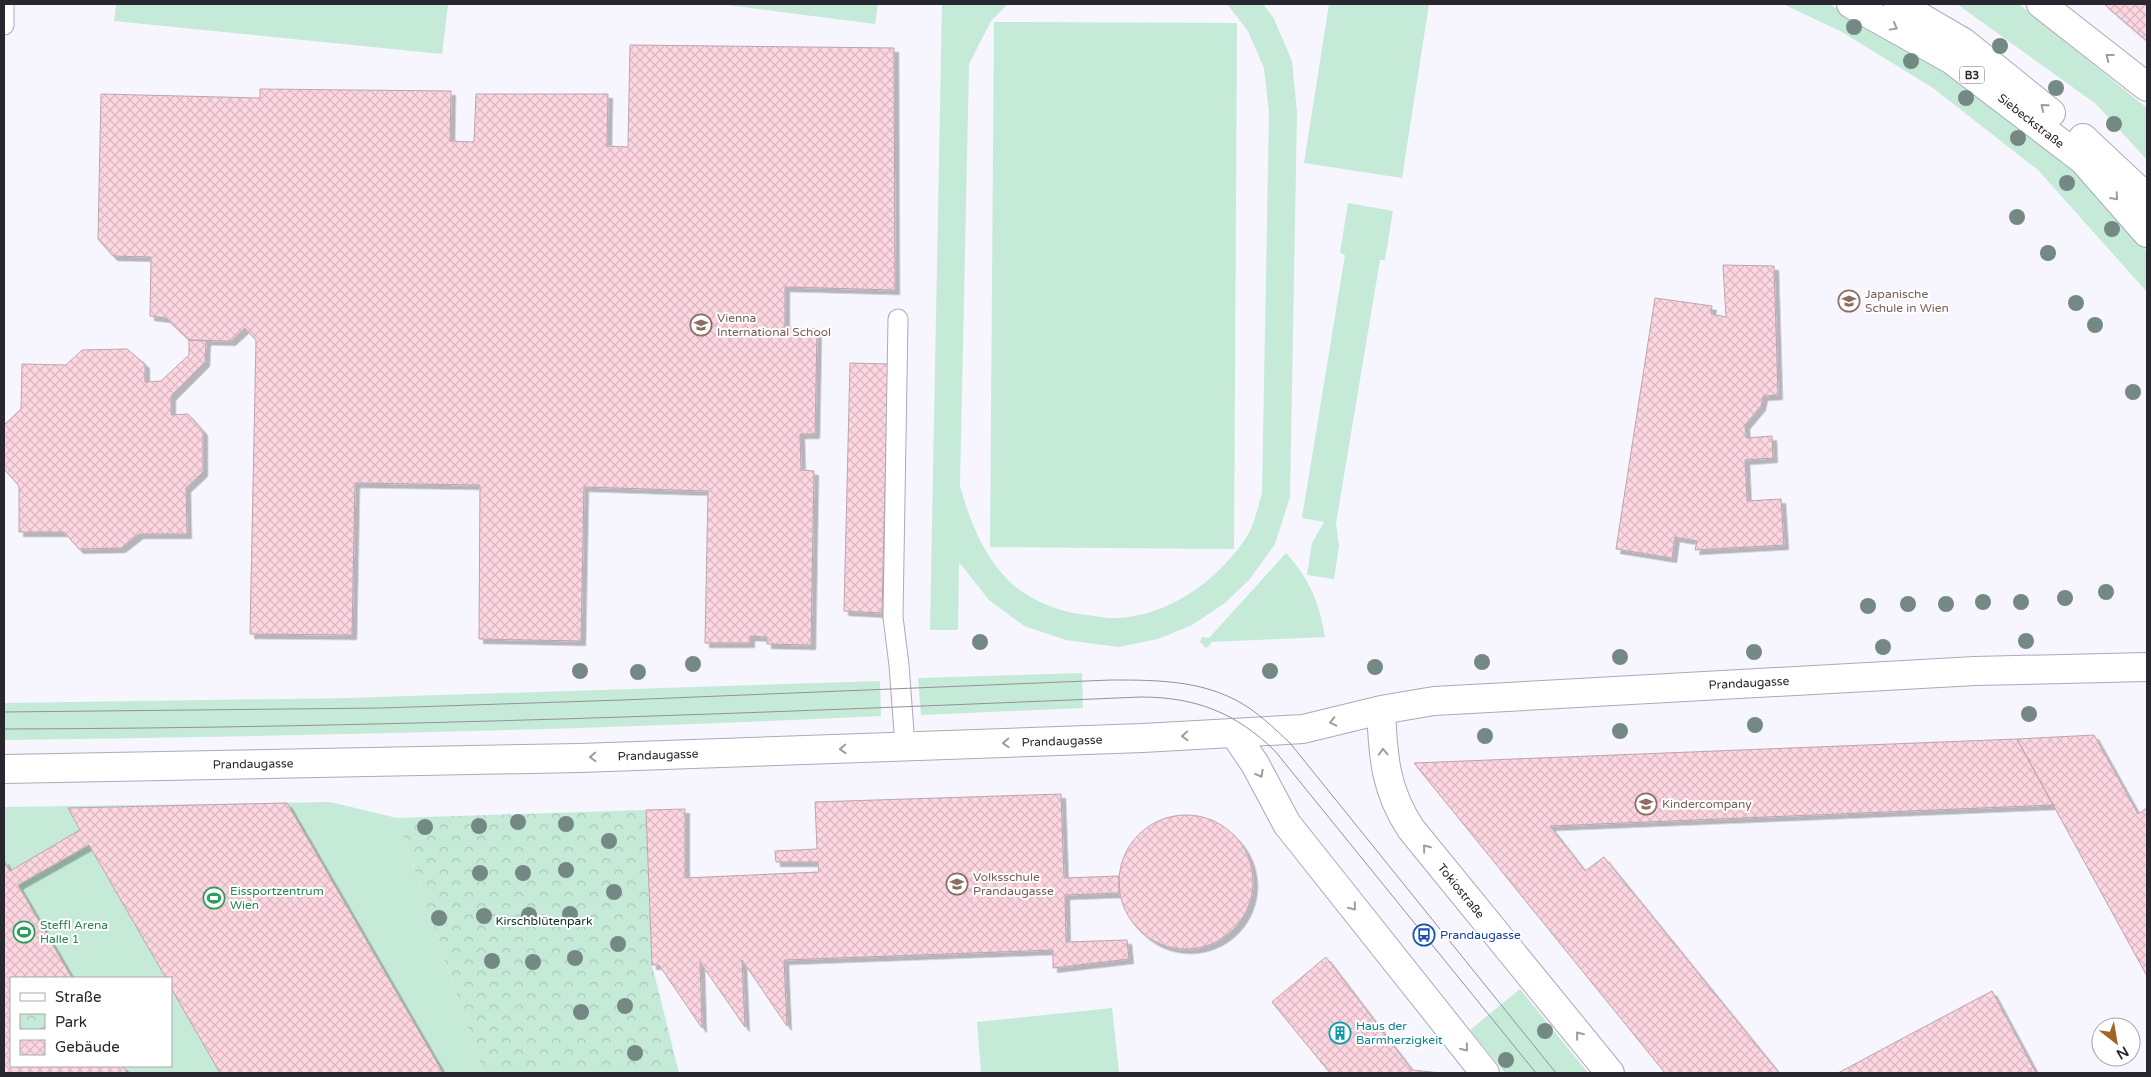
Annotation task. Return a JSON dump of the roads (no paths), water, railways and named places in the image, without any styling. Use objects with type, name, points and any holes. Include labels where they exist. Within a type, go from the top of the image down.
[{"type":"street","name":"Siebeckstraße","points":[[1851,4],[1952,60],[2089,154]]},
{"type":"street","name":"Siebeckstraße","points":[[1898,4],[1963,42],[2089,154]]},
{"type":"street","points":[[2041,4],[2147,87]]},
{"type":"street","name":"B3","points":[[2089,154],[2147,198]]},
{"type":"street","name":"B3","points":[[2089,154],[2147,233]]},
{"type":"street","name":"Prandaugasse","points":[[4,769],[580,758],[1143,738],[1303,729],[1381,710],[1434,701],[1974,671],[2147,667]]},
{"type":"street","name":"Tokiostraße","points":[[1381,710],[1385,772],[1401,814],[1411,829],[1610,1073]]},
{"type":"street","points":[[1234,733],[1255,764],[1287,824],[1485,1073]]},
{"type":"lane","points":[[4,4],[4,25]]},
{"type":"lane","points":[[898,319],[893,617],[899,665],[905,746]]},
{"type":"tram line","points":[[4,712],[382,708],[1111,680],[1148,680],[1202,687],[1236,700],[1252,710],[1290,743],[1556,1073]]},
{"type":"tram line","points":[[4,729],[430,723],[1141,697],[1180,700],[1197,704],[1230,717],[1275,751],[1536,1073]]},
{"type":"place","name":"Japanische Schule in Wien","points":[[1849,301]]},
{"type":"place","name":"Vienna International School","points":[[701,325]]},
{"type":"place","name":"Kindercompany","points":[[1646,804]]},
{"type":"place","name":"Volksschule Prandaugasse","points":[[957,884]]},
{"type":"place","name":"Eissportzentrum Wien","points":[[214,898]]},
{"type":"place","name":"Steffl Arena Halle 1","points":[[24,932]]},
{"type":"place","name":"Prandaugasse","points":[[1424,935]]},
{"type":"place","name":"Haus der Barmherzigkeit","points":[[1340,1033]]},
{"type":"park label","name":"Kirschblütenpark","points":[[544,921]]}]
